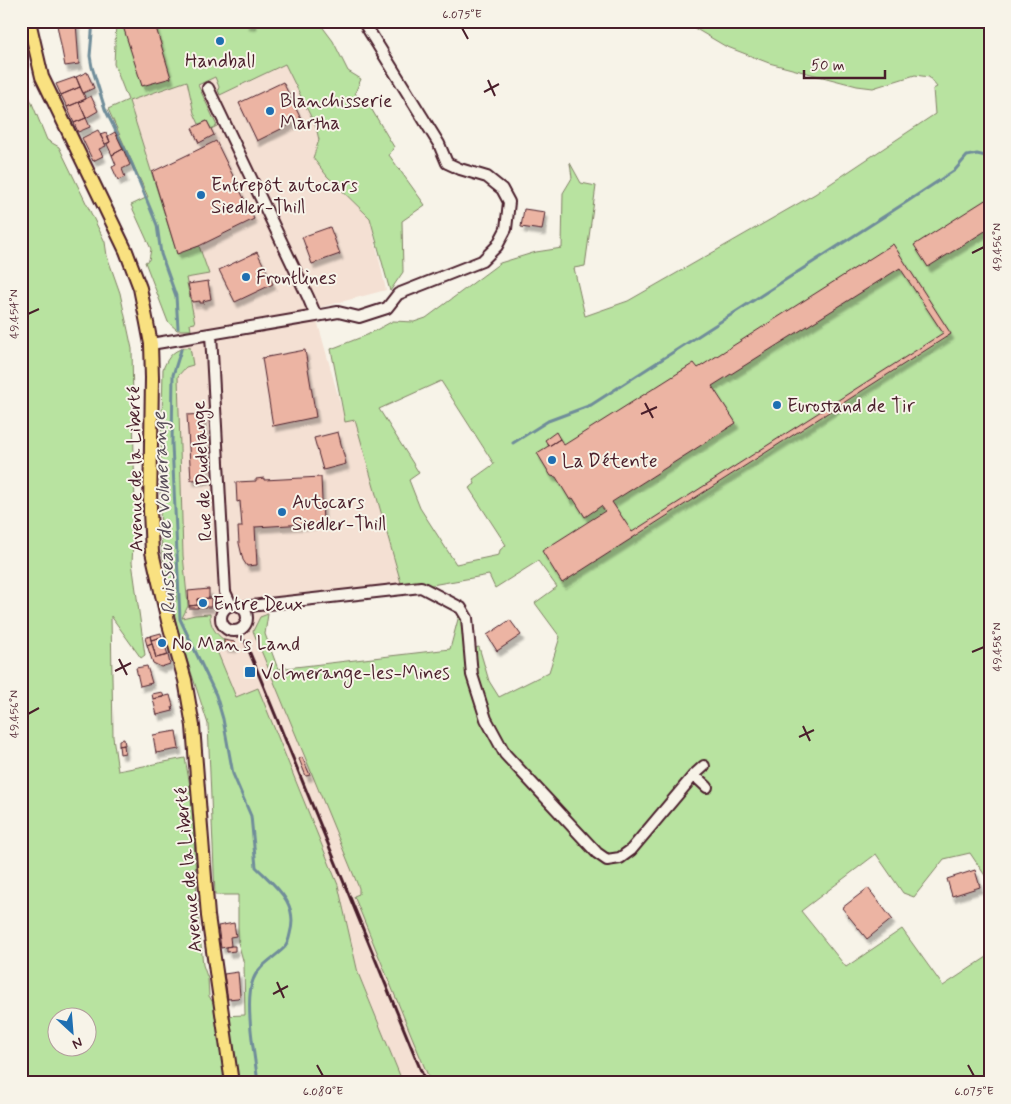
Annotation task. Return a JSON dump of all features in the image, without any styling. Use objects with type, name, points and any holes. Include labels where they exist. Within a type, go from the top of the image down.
[{"type":"main road","name":"Avenue de la Liberté","points":[[29,21],[34,50],[42,77],[126,251],[140,288],[150,344],[152,378],[150,511],[152,552],[168,621],[185,680],[193,726],[208,916],[232,1083]]},
{"type":"street","points":[[150,344],[338,312],[359,317],[387,308],[398,294],[482,261],[497,246],[506,229],[509,202],[502,189],[487,177],[447,163],[438,144],[363,21]]},
{"type":"street","points":[[208,88],[316,316]]},
{"type":"street","name":"Rue de Dudelange","points":[[212,334],[225,592],[231,605]]},
{"type":"street","points":[[242,607],[246,613],[246,625],[239,630],[230,631],[223,626],[221,618],[224,610],[231,605],[242,607],[421,587],[461,608],[466,618],[472,674],[486,719],[505,754],[597,853],[607,860],[620,858],[631,850],[694,775],[704,766]]},
{"type":"street","points":[[694,775],[707,787]]},
{"type":"shaded area","points":[[285,64],[316,127],[327,176],[370,218],[386,290],[314,309],[345,421],[355,420],[403,590],[270,604],[268,614],[265,614],[256,623],[359,888],[359,894],[355,897],[431,1083],[403,1083],[358,973],[338,885],[258,688],[236,697],[217,651],[217,635],[212,627],[210,614],[195,615],[182,619],[188,606],[183,555],[178,376],[186,367],[192,365],[190,347],[179,349],[177,330],[191,330],[190,324],[195,323],[185,278],[209,274],[177,254],[129,100],[187,81],[194,113],[199,124],[207,121],[217,126],[198,85],[215,77],[221,95]]},
{"type":"green space","points":[[95,21],[318,21],[333,41],[348,71],[361,79],[355,93],[372,110],[394,147],[389,155],[425,205],[402,221],[403,272],[390,291],[370,218],[327,176],[313,158],[319,140],[316,127],[285,64],[220,95],[215,77],[198,85],[217,126],[211,129],[207,121],[199,124],[194,113],[187,81],[129,101],[177,253],[199,246],[209,274],[186,278],[195,323],[190,324],[191,330],[177,330],[168,322],[145,262],[149,260],[151,249],[131,205],[148,197],[108,109],[128,100],[114,64],[116,23],[95,24]]},
{"type":"green space","points":[[686,21],[990,21],[990,883],[970,853],[944,859],[914,897],[903,893],[876,854],[801,911],[846,967],[902,929],[943,986],[990,955],[990,1083],[431,1083],[354,896],[359,894],[359,888],[253,631],[260,617],[268,614],[265,634],[278,669],[450,649],[461,608],[470,649],[479,647],[489,681],[499,697],[549,672],[560,637],[535,603],[557,587],[538,561],[495,588],[489,575],[403,590],[355,420],[345,422],[331,349],[367,335],[393,321],[414,322],[426,318],[500,263],[536,252],[562,248],[563,193],[572,178],[570,163],[581,183],[596,186],[585,266],[574,268],[585,316],[628,301],[815,194],[935,114],[933,89],[937,87],[929,77],[915,75],[873,88],[857,86],[769,63],[725,46],[691,26]],"holes":[[[441,381],[494,464],[473,479],[475,484],[469,488],[506,545],[500,550],[499,555],[456,564],[420,508],[409,480],[419,473],[379,409]]]},
{"type":"green space","points":[[21,56],[27,91],[47,140],[59,147],[105,242],[107,256],[120,293],[132,349],[135,512],[132,562],[145,655],[141,658],[111,616],[113,737],[118,771],[185,758],[192,797],[198,917],[203,965],[208,979],[209,996],[221,1016],[245,1015],[244,964],[238,942],[238,895],[215,895],[208,724],[178,632],[162,553],[160,508],[163,369],[176,351],[190,347],[193,365],[186,367],[178,376],[183,555],[188,606],[182,618],[210,614],[214,629],[224,640],[224,646],[217,651],[236,697],[258,688],[338,885],[358,973],[403,1083],[21,1083]]},
{"type":"building","points":[[129,21],[154,21],[171,78],[142,86],[122,23]]},
{"type":"building","points":[[247,21],[254,21],[253,25],[246,24]]},
{"type":"building","points":[[76,22],[79,64],[65,66],[57,25]]},
{"type":"building","points":[[87,72],[94,88],[83,93],[76,77]]},
{"type":"building","points":[[76,77],[80,87],[61,95],[56,84]]},
{"type":"building","name":"Blanchisserie Martha","points":[[283,82],[301,119],[257,141],[239,103]]},
{"type":"building","points":[[80,87],[86,99],[67,107],[61,95]]},
{"type":"building","points":[[91,96],[98,111],[86,118],[79,102]]},
{"type":"building","points":[[79,102],[86,118],[74,123],[67,107]]},
{"type":"building","points":[[86,118],[90,127],[78,132],[74,123]]},
{"type":"building","points":[[207,121],[214,135],[199,143],[192,128]]},
{"type":"building","points":[[98,130],[106,146],[99,149],[103,156],[93,161],[82,138]]},
{"type":"building","points":[[115,132],[123,149],[112,155],[107,144],[110,142],[108,136]]},
{"type":"building","points":[[106,133],[110,142],[105,144],[100,135]]},
{"type":"building","name":"Entrepôt autocars Siedler-Thill","points":[[216,141],[254,219],[199,246],[177,254],[152,172]]},
{"type":"building","points":[[123,149],[130,165],[122,169],[125,177],[118,180],[112,167],[116,165],[112,155]]},
{"type":"building","points":[[990,197],[990,228],[928,267],[914,245]]},
{"type":"building","points":[[524,209],[545,212],[542,230],[521,227]]},
{"type":"building","points":[[330,227],[340,254],[312,264],[302,237]]},
{"type":"building","points":[[893,244],[951,334],[562,583],[542,551],[605,511],[601,506],[585,517],[573,498],[570,500],[556,477],[551,476],[537,453],[560,439],[564,445],[694,363],[698,368]],"holes":[[[900,268],[943,333],[632,532],[612,502],[736,423],[712,386]]]},
{"type":"building","name":"Frontlines","points":[[257,252],[273,284],[235,302],[219,270]]},
{"type":"building","points":[[208,281],[211,299],[203,301],[204,303],[200,303],[200,301],[192,302],[188,284]]},
{"type":"building","points":[[305,350],[316,417],[273,426],[262,358]]},
{"type":"building","points":[[203,414],[207,479],[191,480],[187,415]]},
{"type":"building","points":[[338,432],[346,464],[323,470],[314,438]]},
{"type":"building","points":[[556,432],[560,439],[549,446],[545,440]]},
{"type":"building","name":"Autocars Siedler-Thill","points":[[321,477],[323,523],[255,527],[257,565],[247,566],[243,560],[239,543],[238,527],[242,527],[240,501],[237,502],[236,482],[256,481],[256,479],[264,478],[264,480]]},
{"type":"building","points":[[172,588],[174,594],[169,595],[167,589]]},
{"type":"building","points":[[209,589],[209,598],[197,599],[198,605],[189,606],[188,591]]},
{"type":"building","points":[[211,598],[211,607],[198,607],[197,599]]},
{"type":"building","points":[[198,605],[198,608],[189,608],[189,606]]},
{"type":"building","points":[[510,620],[521,635],[497,651],[487,635]]},
{"type":"building","points":[[161,633],[162,637],[151,640],[150,636]]},
{"type":"building","points":[[150,636],[152,643],[147,645],[145,638]]},
{"type":"building","points":[[162,637],[168,655],[156,658],[151,640]]},
{"type":"building","points":[[224,640],[235,642],[234,647],[224,646]]},
{"type":"building","points":[[152,643],[156,658],[168,655],[170,664],[161,667],[153,663],[147,645]]},
{"type":"building","points":[[147,666],[152,683],[140,686],[136,668]]},
{"type":"building","points":[[162,692],[164,697],[153,699],[152,694]]},
{"type":"building","points":[[170,695],[173,711],[157,715],[153,699]]},
{"type":"building","points":[[176,731],[179,749],[156,753],[153,735]]},
{"type":"building","points":[[124,739],[125,745],[119,746],[119,740]]},
{"type":"building","points":[[124,745],[125,753],[120,754],[119,746]]},
{"type":"building","points":[[302,757],[310,775],[306,776],[299,759]]},
{"type":"building","points":[[975,870],[980,887],[952,896],[947,879]]},
{"type":"building","points":[[868,888],[892,919],[867,939],[842,908]]},
{"type":"building","points":[[234,923],[236,936],[230,937],[231,946],[221,948],[218,926]]},
{"type":"building","points":[[235,946],[235,951],[227,952],[227,947]]},
{"type":"building","points":[[238,972],[240,996],[228,999],[224,974]]},
{"type":"waterway","name":"Ruisseau de Volmerange","points":[[93,21],[90,56],[92,67],[105,109],[132,164],[157,225],[161,254],[176,296],[178,328]]},
{"type":"waterway","points":[[513,443],[548,421],[591,405],[955,170],[967,156],[977,154],[990,157]]},
{"type":"waterway","name":"Ruisseau de Volmerange","points":[[181,350],[173,375],[172,444],[180,619],[216,695],[223,719],[233,774],[251,816],[256,867],[284,896],[291,913],[292,923],[287,943],[255,975],[251,990],[251,1030],[258,1083]]},
{"type":"railway","points":[[245,641],[426,1083]]},
{"type":"place","name":"Handball","points":[[220,41]]},
{"type":"place","name":"Blanchisserie Martha","points":[[270,111]]},
{"type":"place","name":"Entrepôt autocars Siedler-Thill","points":[[201,195]]},
{"type":"place","name":"Frontlines","points":[[246,277]]},
{"type":"place","name":"Eurostand de Tir","points":[[777,405]]},
{"type":"place","name":"La Détente","points":[[552,460]]},
{"type":"place","name":"Autocars Siedler-Thill","points":[[282,512]]},
{"type":"place","name":"Entre Deux","points":[[203,603]]},
{"type":"place","name":"No Man's Land","points":[[162,643]]},
{"type":"place","name":"Volmerange-les-Mines","points":[[250,672]]}]
